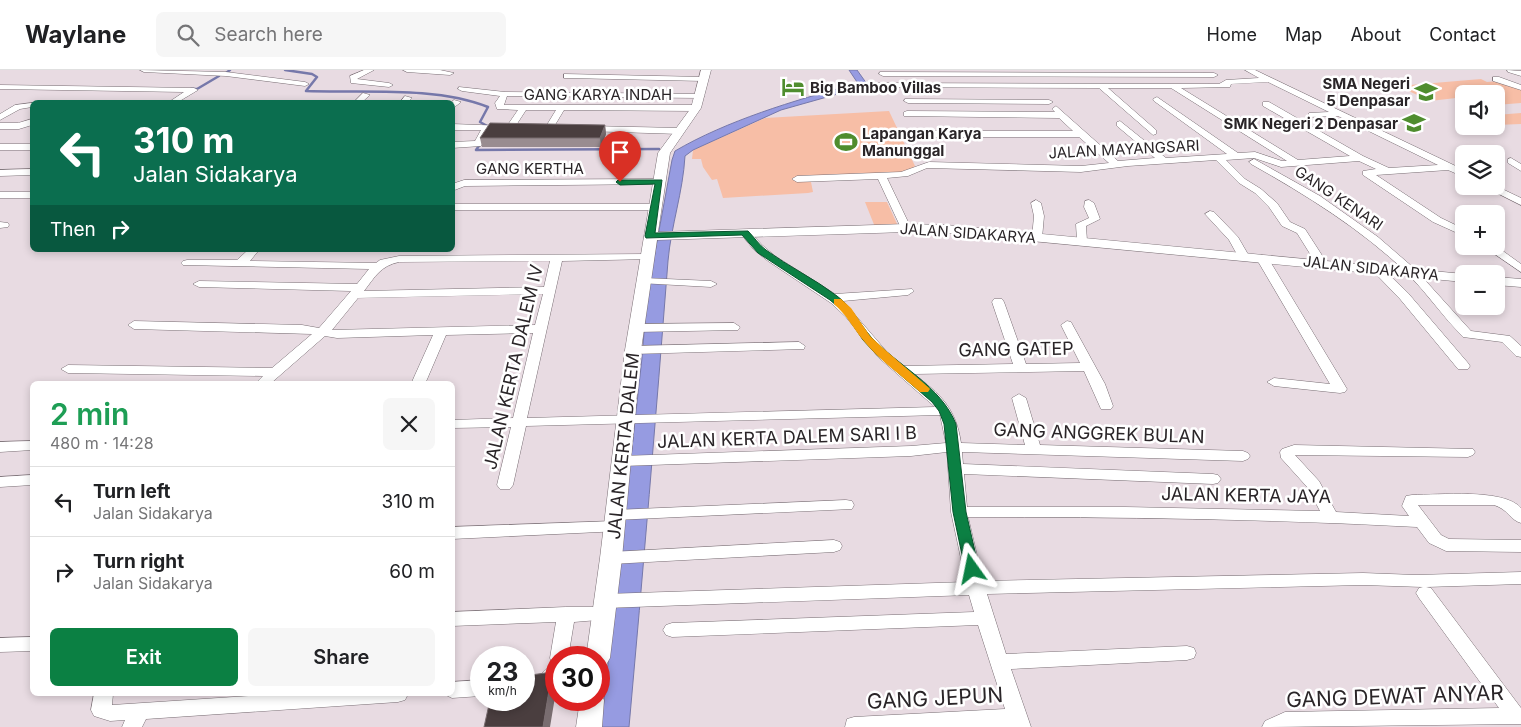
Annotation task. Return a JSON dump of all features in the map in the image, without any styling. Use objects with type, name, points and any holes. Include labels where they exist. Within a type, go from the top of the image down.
[{"type":"street","points":[[144,70],[230,72],[306,84]]},
{"type":"street","points":[[370,70],[353,78],[354,81],[389,84]]},
{"type":"street","points":[[407,70],[450,73]]},
{"type":"street","points":[[1206,70],[1226,82],[1266,80]]},
{"type":"street","points":[[1249,70],[1266,80],[1455,170]]},
{"type":"street","points":[[1511,70],[1521,74]]},
{"type":"street","points":[[567,76],[705,74],[701,96],[696,108],[664,153],[655,207],[653,236]]},
{"type":"street","points":[[883,74],[1214,75]]},
{"type":"street","points":[[1496,79],[1521,88]]},
{"type":"street","points":[[873,85],[1224,86],[1227,84],[1226,82]]},
{"type":"street","points":[[1035,86],[1080,134],[1117,165]]},
{"type":"street","points":[[1101,86],[1153,132]]},
{"type":"street","points":[[1172,86],[1297,163]]},
{"type":"street","points":[[37,100],[57,87]]},
{"type":"street","points":[[0,88],[57,87],[194,90],[176,100]]},
{"type":"street","points":[[462,89],[505,94],[701,96]]},
{"type":"street","name":"GANG KARYA INDAH","points":[[505,94],[499,106],[562,107],[607,118],[696,108]]},
{"type":"street","points":[[360,100],[366,95]]},
{"type":"street","name":"GANG KENARI","points":[[1157,99],[1240,157],[1319,199],[1372,237],[1412,272],[1467,334],[1506,339],[1521,353]]},
{"type":"street","points":[[908,101],[1049,102]]},
{"type":"street","points":[[1266,104],[1360,158]]},
{"type":"street","points":[[0,117],[18,107],[29,105]]},
{"type":"street","points":[[510,128],[524,107]]},
{"type":"street","points":[[540,128],[554,128],[562,107]]},
{"type":"street","points":[[906,114],[1062,115]]},
{"type":"street","points":[[1312,116],[1340,114]]},
{"type":"street","points":[[576,129],[607,118],[680,131]]},
{"type":"street","points":[[0,126],[19,126],[30,123]]},
{"type":"street","points":[[1120,124],[1165,162]]},
{"type":"street","points":[[455,127],[520,128]]},
{"type":"street","points":[[455,146],[478,144],[487,128]]},
{"type":"street","points":[[917,134],[1080,134]]},
{"type":"street","points":[[0,147],[30,147]]},
{"type":"street","points":[[0,155],[12,147]]},
{"type":"street","name":"JALAN MAYANGSARI","points":[[797,179],[881,176],[909,173],[929,165],[1074,169],[1259,156],[1278,164],[1360,158],[1388,171],[1450,167]]},
{"type":"street","points":[[1220,159],[1242,181],[1258,191],[1273,205],[1286,224],[1301,231],[1321,264]]},
{"type":"street","points":[[1521,160],[1510,162],[1521,168]]},
{"type":"street","points":[[1388,171],[1366,174],[1437,220],[1455,229]]},
{"type":"street","points":[[0,173],[30,172]]},
{"type":"street","points":[[881,176],[906,228]]},
{"type":"street","name":"GANG KERTHA","points":[[456,186],[660,182]]},
{"type":"street","points":[[1505,194],[1521,202]]},
{"type":"street","points":[[0,195],[30,195]]},
{"type":"street","points":[[1036,203],[1039,216],[1037,238]]},
{"type":"street","points":[[1082,241],[1081,224],[1095,219],[1089,203]]},
{"type":"street","points":[[455,207],[655,207]]},
{"type":"street","points":[[1210,214],[1234,239],[1243,256]]},
{"type":"street","name":"JALAN SIDAKARYA","points":[[653,236],[906,228],[968,230],[1455,277]]},
{"type":"street","points":[[745,233],[761,251],[834,298],[847,310],[866,338],[890,362],[936,399],[945,411],[950,424],[959,512],[976,588],[1020,722]]},
{"type":"street","name":"JALAN KERTA DALEM","points":[[600,646],[614,558],[639,328],[646,281],[646,257],[653,236]]},
{"type":"street","points":[[240,264],[252,252]]},
{"type":"street","points":[[1501,255],[1521,269]]},
{"type":"street","name":"JALAN KERTA DALEM IV","points":[[505,485],[523,422],[540,329],[558,257]]},
{"type":"street","points":[[187,263],[380,264],[399,259],[646,257]]},
{"type":"street","points":[[1262,258],[1340,389],[1274,382]]},
{"type":"street","points":[[265,381],[332,323],[380,264]]},
{"type":"street","points":[[1377,269],[1404,296],[1464,366]]},
{"type":"street","points":[[646,281],[711,284]]},
{"type":"street","points":[[1505,282],[1521,283]]},
{"type":"street","points":[[199,284],[357,292],[550,290]]},
{"type":"street","points":[[834,298],[908,291]]},
{"type":"street","points":[[998,302],[1021,369]]},
{"type":"street","points":[[134,325],[292,328],[337,334],[540,329]]},
{"type":"street","points":[[1067,325],[1088,367]]},
{"type":"street","points":[[639,328],[734,327]]},
{"type":"street","points":[[419,381],[441,332]]},
{"type":"street","points":[[637,350],[799,346]]},
{"type":"street","name":"GANG GATEP","points":[[902,370],[1088,367],[1098,384],[1106,406]]},
{"type":"street","points":[[68,369],[274,372]]},
{"type":"street","points":[[1019,398],[1034,450]]},
{"type":"street","points":[[455,424],[945,411]]},
{"type":"street","points":[[0,447],[30,446]]},
{"type":"street","name":"GANG ANGGREK BULAN","points":[[953,447],[1243,456]]},
{"type":"street","name":"JALAN KERTA DALEM SARI I B","points":[[625,461],[911,451],[953,447]]},
{"type":"street","points":[[1331,517],[1318,489],[1301,468],[1288,458],[1287,452],[1294,450],[1468,452]]},
{"type":"street","points":[[955,469],[1213,479]]},
{"type":"street","points":[[0,482],[30,480]]},
{"type":"street","points":[[1521,518],[1510,505],[1495,500],[1412,500],[1410,506],[1435,539],[1446,545],[1521,546]]},
{"type":"street","points":[[455,532],[617,519],[657,512],[846,505]]},
{"type":"street","name":"JALAN KERTA JAYA","points":[[959,512],[1125,512],[1331,517],[1422,522]]},
{"type":"street","points":[[614,558],[834,546]]},
{"type":"street","points":[[455,619],[566,614],[606,605],[647,601],[976,588],[1353,579],[1416,581],[1521,578]]},
{"type":"street","points":[[1425,594],[1518,716]]},
{"type":"street","points":[[561,646],[566,614]]},
{"type":"street","points":[[672,630],[986,618]]},
{"type":"street","points":[[0,645],[30,644]]},
{"type":"street","points":[[1000,662],[1187,653]]},
{"type":"street","points":[[455,690],[470,689]]},
{"type":"street","points":[[104,696],[101,710],[136,719],[377,696]]},
{"type":"street","points":[[589,727],[591,711]]},
{"type":"street","name":"GANG DEWAT ANYAR","points":[[1272,727],[1285,720],[1301,719],[1487,721],[1518,716]]},
{"type":"street","name":"GANG JEPUN","points":[[854,725],[1020,722]]},
{"type":"shaded area","points":[[1481,79],[1487,82],[1499,81],[1521,90],[1521,103],[1505,104],[1505,85],[1455,85],[1455,98],[1430,101],[1398,86]]},
{"type":"shaded area","points":[[889,111],[915,166],[909,172],[810,177],[813,192],[723,198],[717,179],[712,180],[703,167],[701,159],[692,159],[693,150],[765,118]]},
{"type":"shaded area","points":[[1521,113],[1521,124],[1505,125],[1505,114]]},
{"type":"shaded area","points":[[865,202],[887,202],[898,226],[875,227]]},
{"type":"water","points":[[849,70],[857,70],[867,84],[866,86],[781,110],[693,150],[685,156],[668,261],[629,727],[601,727],[603,711],[610,711],[610,646],[642,358],[647,296],[675,151],[716,130],[761,112],[857,82]]},
{"type":"building","points":[[490,123],[605,125],[600,138],[480,138]]},
{"type":"building","points":[[545,673],[546,711],[543,727],[484,727],[488,711],[535,711],[535,674]]},
{"type":"waterway","points":[[226,73],[230,70]]},
{"type":"waterway","points":[[285,70],[312,74],[317,77],[306,91],[423,93],[468,100],[488,107],[480,122],[489,127]]},
{"type":"waterway","points":[[191,89],[197,89],[219,76]]},
{"type":"waterway","points":[[481,143],[476,150],[659,149]]},
{"type":"slow traffic","points":[[838,302],[847,310],[866,338],[890,362],[924,389]]},
{"type":"place","name":"Big Bamboo Villas","points":[[793,87]]},
{"type":"place","name":"SMA Negeri 5 Denpasar","points":[[1426,92]]},
{"type":"place","name":"SMK Negeri 2 Denpasar","points":[[1414,123]]},
{"type":"place","name":"Lapangan Karya Manunggal","points":[[846,142]]},
{"type":"route","points":[[620,182],[660,182],[650,236],[745,233],[761,251],[834,298],[847,310],[866,338],[890,362],[936,399],[945,411],[950,424],[959,512],[972,569]]}]
